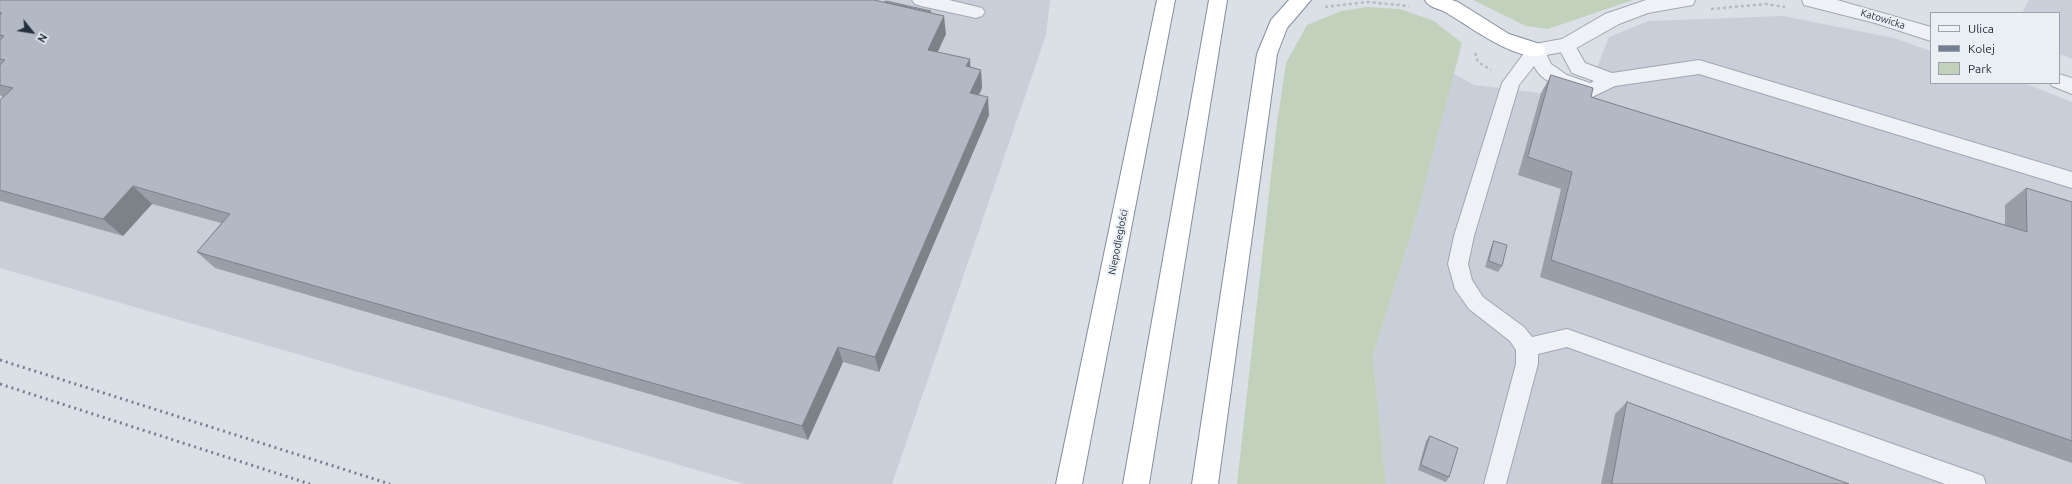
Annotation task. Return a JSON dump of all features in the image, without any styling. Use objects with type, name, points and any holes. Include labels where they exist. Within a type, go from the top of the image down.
[{"type":"highway","name":"Niepodległości","points":[[1069,484],[1166,0]]},
{"type":"highway","points":[[1136,484],[1218,0]]},
{"type":"highway","points":[[1205,484],[1267,54],[1278,25],[1299,1],[1302,0]]},
{"type":"highway","points":[[1434,0],[1450,7],[1502,39],[1536,50]]},
{"type":"street","points":[[1536,50],[1566,45],[1612,19],[1646,7],[1686,0]]},
{"type":"street","name":"Katowicka","points":[[1811,0],[1877,17],[1930,34]]},
{"type":"street","points":[[2060,81],[2072,86]]},
{"type":"lane","points":[[921,0],[976,12]]},
{"type":"lane","points":[[1566,45],[1578,68],[1611,80]]},
{"type":"lane","points":[[1495,484],[1527,364],[1527,347],[1517,334],[1476,303],[1462,283],[1458,264],[1464,236],[1511,83],[1536,50],[1544,68],[1562,80],[1592,90],[1611,80],[1699,67],[2072,180]]},
{"type":"lane","points":[[1527,347],[1568,338],[1976,484]]},
{"type":"path","points":[[1323,8],[1338,3],[1370,0],[1398,2],[1411,6]]},
{"type":"path","points":[[1686,0],[1696,11],[1736,5],[1766,4],[1787,7]]},
{"type":"path","points":[[1474,50],[1478,62],[1511,83]]},
{"type":"shaded area","points":[[0,0],[1050,0],[1046,35],[892,484],[745,484],[0,268]]},
{"type":"shaded area","points":[[2029,0],[2072,0],[2072,59],[2060,54],[2060,12],[2023,12]]},
{"type":"shaded area","points":[[1783,16],[1894,38],[1930,51],[1930,84],[2027,84],[2072,102],[2072,484],[1386,484],[1373,356],[1416,219],[1453,73],[1474,85],[1541,93],[1582,106],[1609,37],[1648,21]]},
{"type":"green space","points":[[1473,0],[1633,0],[1548,29],[1526,26]]},
{"type":"green space","points":[[1367,7],[1400,9],[1434,21],[1462,43],[1416,219],[1373,356],[1386,484],[1237,484],[1276,130],[1286,63],[1307,25],[1341,11]]},
{"type":"building","points":[[0,0],[874,0],[944,16],[928,50],[970,59],[966,66],[981,70],[970,93],[988,97],[875,357],[838,347],[802,426],[197,252],[230,214],[133,186],[103,219],[0,190],[0,100],[13,88],[0,85],[0,65],[5,60],[0,59],[0,40],[4,36],[0,35],[0,15],[2,13],[0,12]]},
{"type":"building","points":[[886,1],[931,11],[885,2]]},
{"type":"building","points":[[1551,75],[1593,88],[1591,97],[2027,232],[2026,188],[2072,202],[2072,441],[1551,260],[1572,172],[1528,157]]},
{"type":"building","points":[[1494,241],[1507,245],[1502,266],[1489,261]]},
{"type":"building","points":[[1627,402],[1849,484],[1612,484]]},
{"type":"building","points":[[1430,436],[1458,448],[1449,477],[1421,465]]},
{"type":"railway","points":[[0,360],[390,484]]},
{"type":"railway","points":[[0,384],[310,484]]}]
